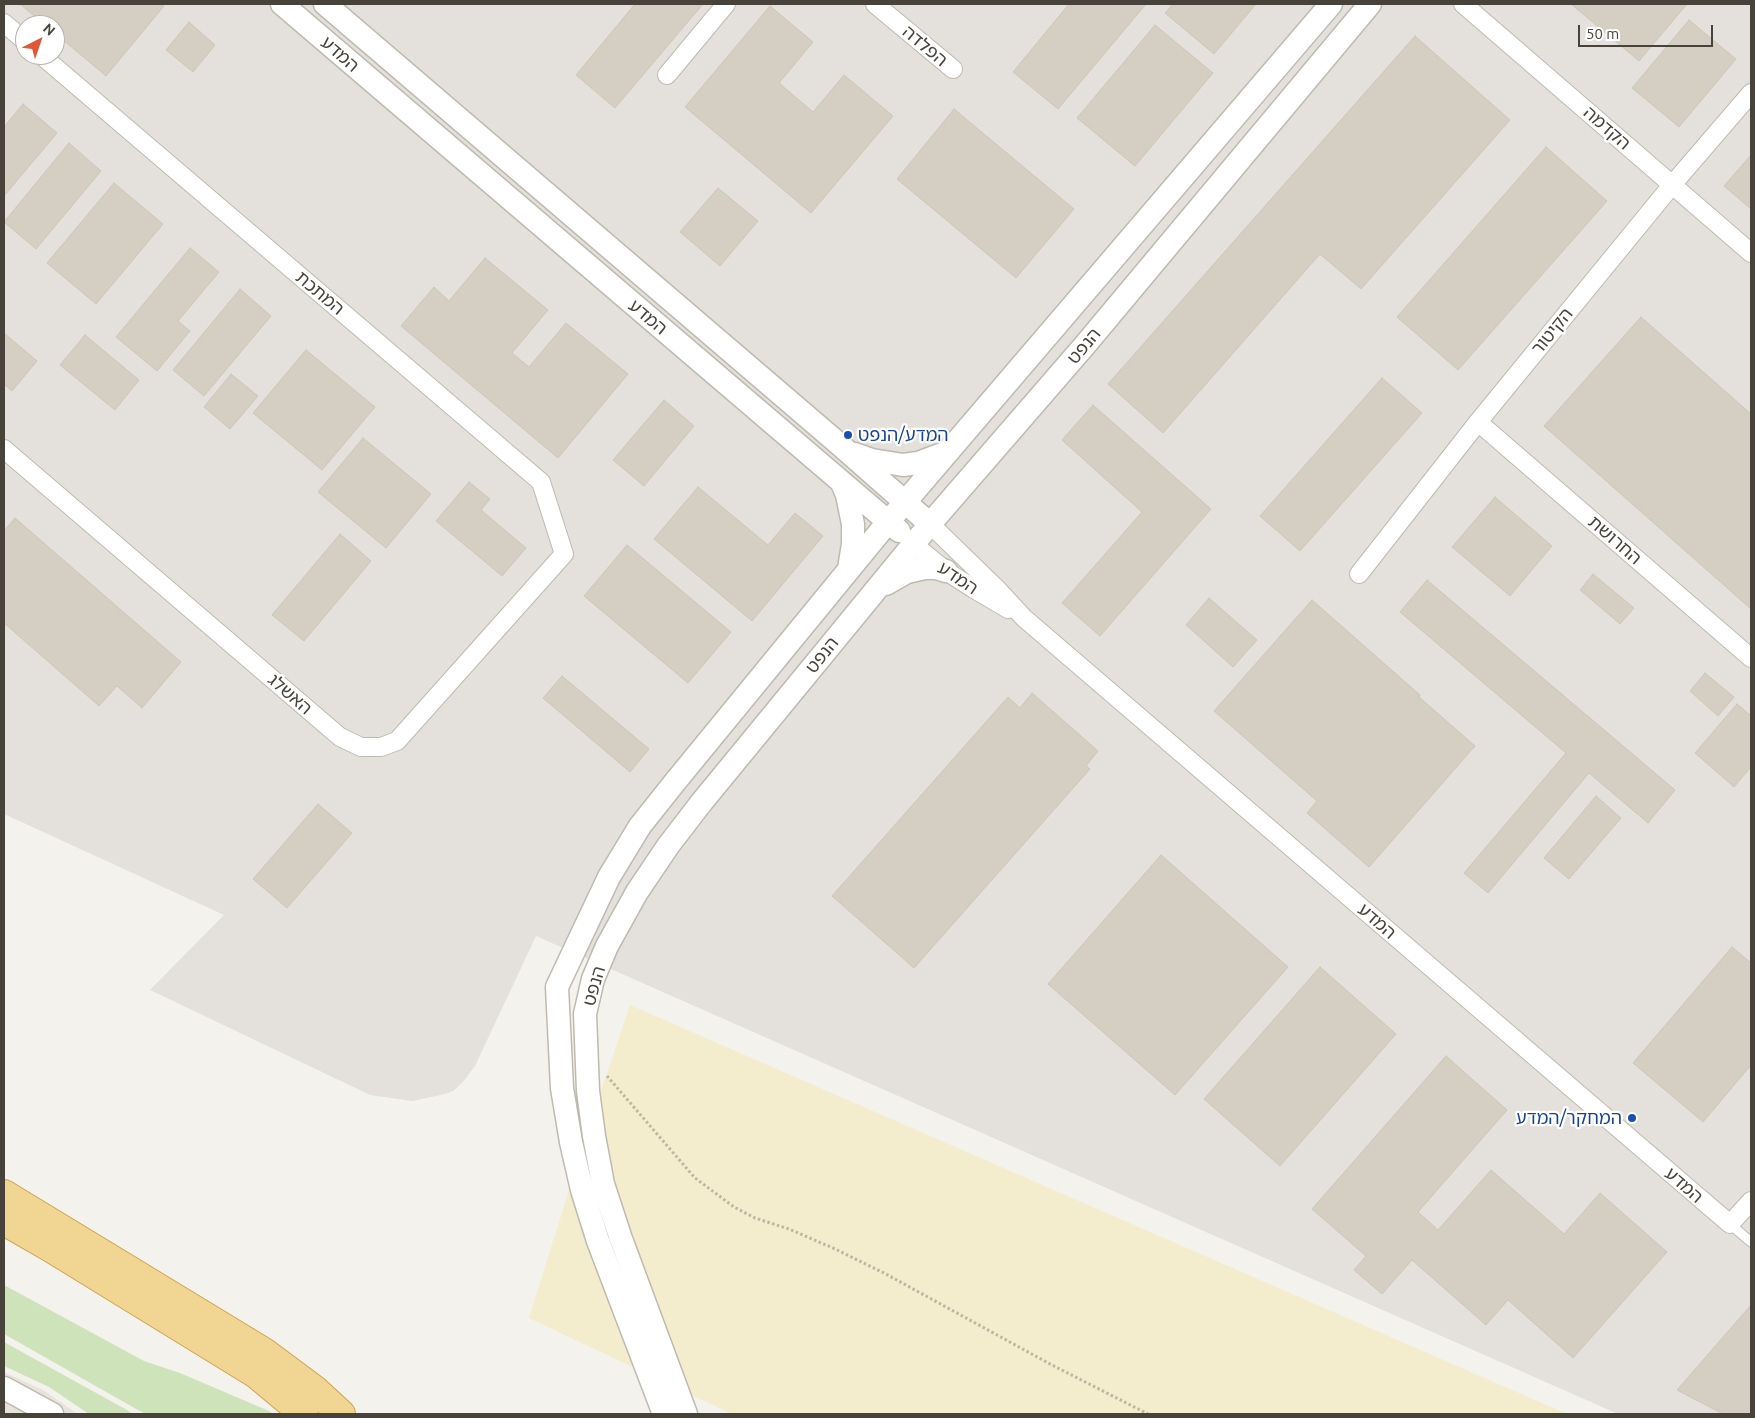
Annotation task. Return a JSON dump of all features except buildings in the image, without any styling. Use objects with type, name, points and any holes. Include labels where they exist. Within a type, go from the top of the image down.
[{"type":"highway","points":[[4,1194],[264,1352],[316,1390],[341,1414]]},
{"type":"highway","points":[[4,1222],[51,1248],[256,1374],[304,1414]]},
{"type":"street","name":"המדע","points":[[282,4],[913,544],[946,571],[974,590],[1024,618]]},
{"type":"street","name":"המדע","points":[[325,4],[905,502],[999,591],[1024,618],[1730,1224]]},
{"type":"street","points":[[667,75],[726,4]]},
{"type":"street","name":"הפלדה","points":[[875,4],[953,69]]},
{"type":"street","name":"הנפט","points":[[664,1414],[598,1241],[582,1190],[562,1088],[557,987],[609,878],[640,826],[888,522],[1331,4]]},
{"type":"street","name":"הנפט","points":[[686,1414],[620,1236],[603,1184],[591,1118],[585,1014],[593,979],[606,946],[637,892],[668,846],[701,803],[913,544],[1085,345],[1370,4]]},
{"type":"street","name":"הקדמה","points":[[1463,4],[1751,253]]},
{"type":"street","points":[[4,23],[15,33]]},
{"type":"street","name":"המתכת","points":[[53,65],[541,482],[564,554]]},
{"type":"street","name":"הקיטור","points":[[1359,574],[1478,422],[1672,185],[1751,93]]},
{"type":"street","name":"החרושת","points":[[1478,422],[1751,658]]},
{"type":"street","name":"האשלג","points":[[4,449],[340,737],[362,747],[381,747],[397,741],[564,554]]},
{"type":"street","points":[[848,452],[872,460],[903,465],[918,463],[948,452]]},
{"type":"street","points":[[842,482],[853,524],[854,544],[849,570]]},
{"type":"street","points":[[876,589],[896,577],[914,570],[936,568],[946,571]]},
{"type":"street","points":[[1730,1224],[1751,1201]]},
{"type":"street","points":[[4,1388],[52,1414]]},
{"type":"lane","points":[[1730,1224],[1751,1242]]},
{"type":"path","points":[[586,1051],[695,1178],[734,1207],[755,1218],[833,1248],[884,1273],[1050,1364],[1148,1414]]},
{"type":"shaded area","points":[[4,4],[1751,4],[1751,1414],[1618,1414],[536,936],[475,1066],[463,1082],[453,1091],[412,1101],[370,1095],[150,990],[224,915],[4,814]]},
{"type":"shaded area","points":[[4,1372],[43,1390],[78,1414],[4,1414]]},
{"type":"green space","points":[[4,1285],[144,1361],[180,1373],[273,1414],[145,1414],[4,1334]]},
{"type":"green space","points":[[4,1342],[133,1414],[89,1414],[49,1387],[4,1366]]},
{"type":"sand","points":[[630,1005],[1567,1414],[732,1414],[529,1318],[592,1117]]},
{"type":"place","name":"המדע/הנפט","points":[[848,435]]},
{"type":"place","name":"המחקר/המדע","points":[[1632,1118]]}]
